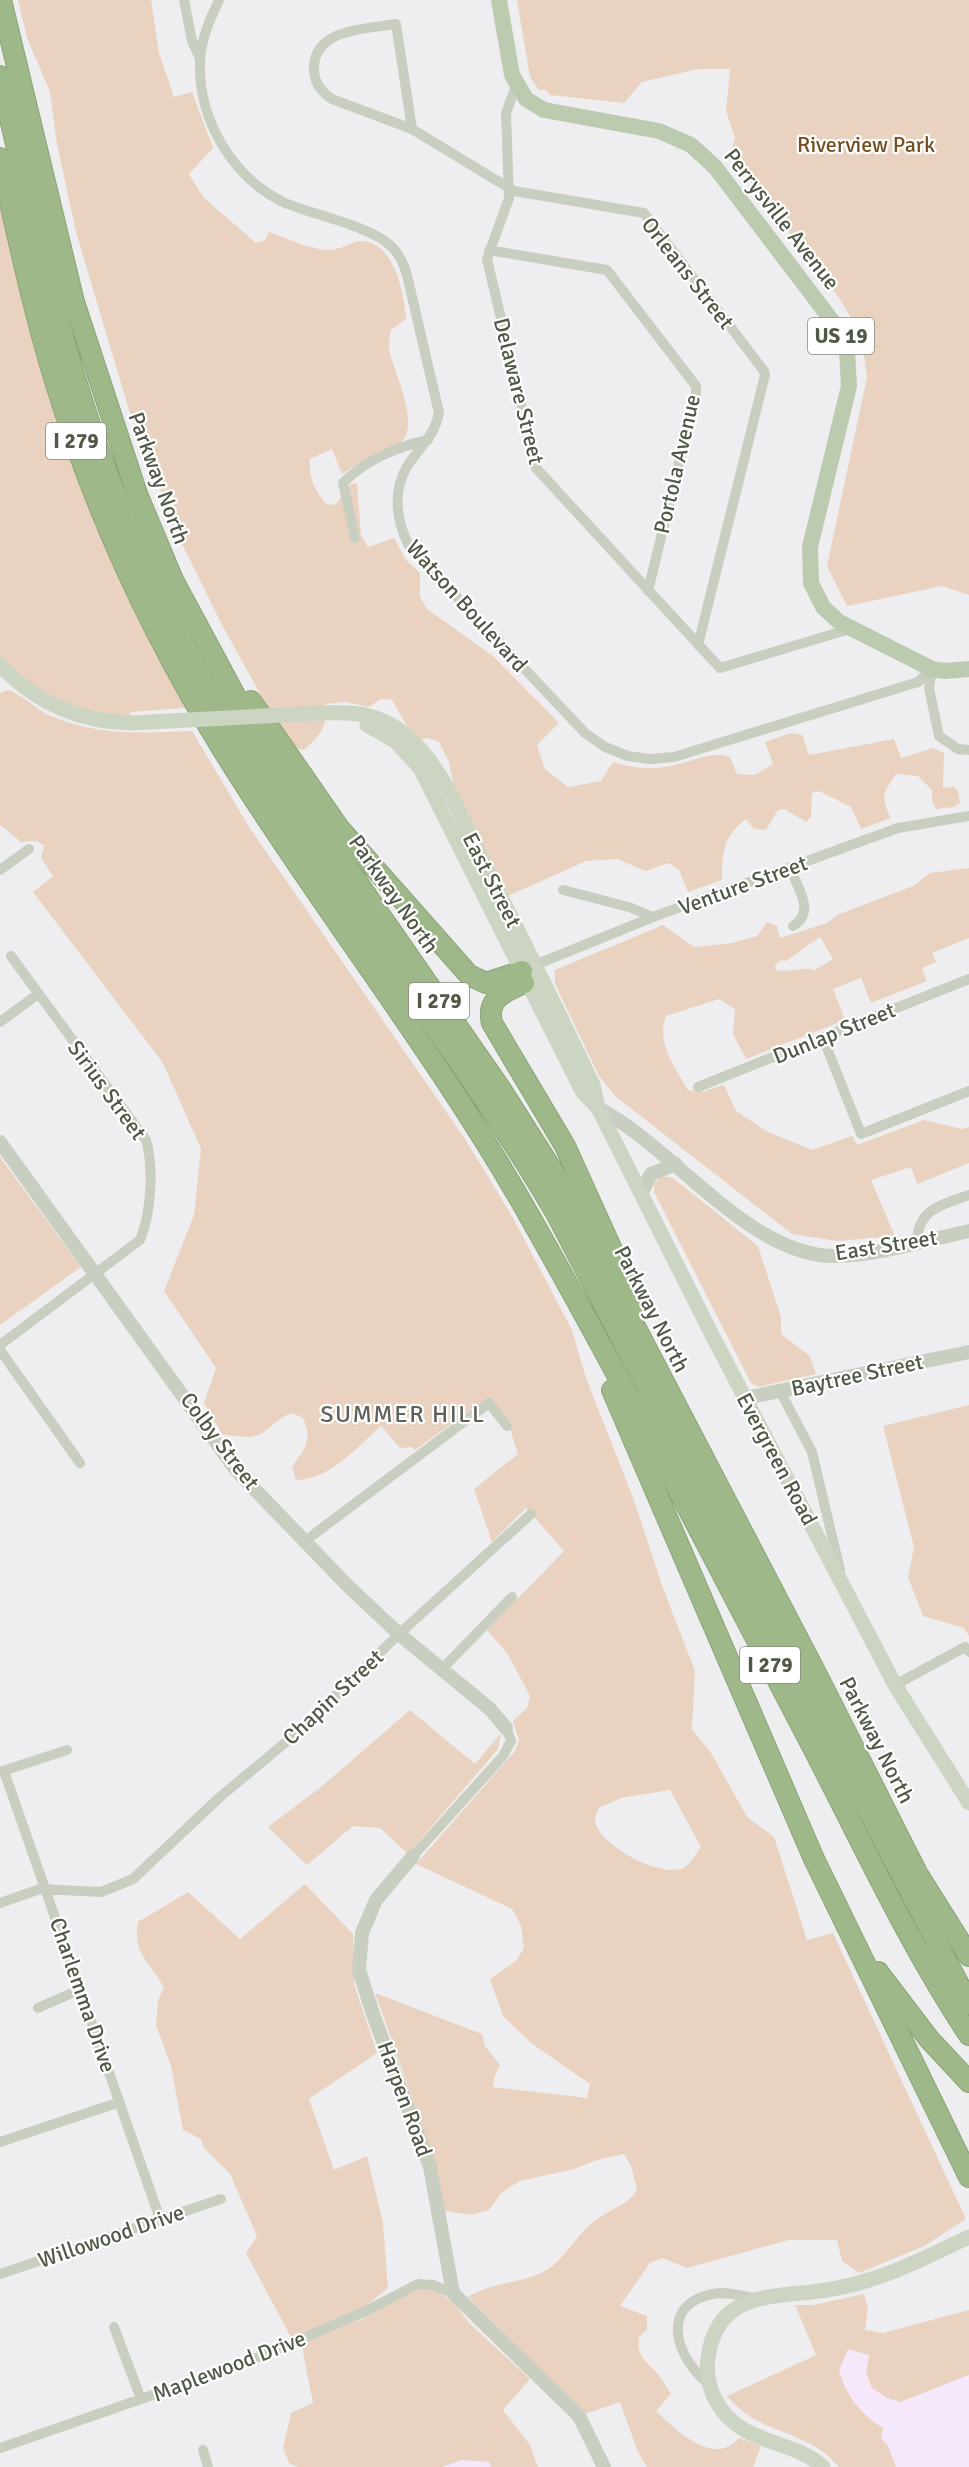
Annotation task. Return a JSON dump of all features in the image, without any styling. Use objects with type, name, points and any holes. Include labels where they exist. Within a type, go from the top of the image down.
[{"type":"highway","name":"Parkway North","points":[[1,0],[74,302],[117,437],[173,580],[266,751],[533,1138],[584,1227],[818,1677],[917,1873],[969,1956]]},
{"type":"highway","points":[[0,76],[48,274],[82,401],[119,500],[177,629],[261,775],[506,1132],[544,1193],[969,2004]]},
{"type":"highway","name":"I 279","points":[[0,158],[41,332],[63,406],[96,496],[165,645],[229,761],[490,1148],[649,1436],[915,1944],[969,2035]]},
{"type":"highway","points":[[225,677],[248,697],[339,828],[469,975],[486,983],[528,973]]},
{"type":"highway","points":[[528,973],[496,998],[490,1010],[492,1023],[566,1146],[638,1307],[638,1334]]},
{"type":"highway","points":[[572,1295],[665,1516],[842,1917],[969,2177]]},
{"type":"highway","points":[[892,1857],[919,1906],[969,1977]]},
{"type":"highway","points":[[917,1873],[946,1904],[969,1938]]},
{"type":"highway","points":[[842,1917],[898,1999],[969,2082]]},
{"type":"main road","points":[[499,0],[510,69],[516,86]]},
{"type":"main road","name":"Perrysville Avenue","points":[[516,86],[530,103],[544,110],[659,131],[691,145],[715,167],[836,326],[847,351],[849,386],[810,547],[811,583],[824,607],[850,629],[932,669],[945,671],[969,669]]},
{"type":"main road","name":"East Street","points":[[3,673],[38,698],[66,713],[107,722],[131,723],[325,713],[383,733],[405,751],[420,768],[528,973],[582,1091],[598,1108]]},
{"type":"main road","name":"Evergreen Road","points":[[598,1108],[745,1398],[895,1685],[969,1803]]},
{"type":"main road","points":[[823,2467],[803,2452],[754,2434],[735,2424],[722,2410],[710,2385],[707,2362],[715,2334],[734,2310],[755,2298],[825,2290],[869,2280],[969,2237]]},
{"type":"street","points":[[184,0],[192,41],[200,59]]},
{"type":"street","name":"Watson Boulevard","points":[[219,0],[204,37],[200,59],[204,99],[209,118],[226,153],[251,180],[285,202],[377,236],[399,254],[407,274],[439,413],[437,425],[408,465],[398,489],[399,520],[409,546],[576,725],[616,752],[650,759],[685,755],[918,682],[932,669]]},
{"type":"street","name":"Orleans Street","points":[[412,129],[396,24],[332,37],[318,51],[314,64],[314,76],[323,92],[332,99],[412,129],[514,191],[644,213],[765,373],[698,645]]},
{"type":"street","name":"Delaware Street","points":[[516,86],[506,113],[510,188],[508,203],[489,250],[488,263],[537,471],[720,668],[850,629]]},
{"type":"street","name":"Portola Avenue","points":[[489,250],[607,270],[696,386],[648,591]]},
{"type":"street","points":[[355,538],[343,483],[355,470],[406,444],[428,440]]},
{"type":"street","points":[[932,669],[929,688],[939,736],[957,749],[969,750]]},
{"type":"street","name":"Venture Street","points":[[528,973],[653,917],[905,825],[969,816]]},
{"type":"street","points":[[0,870],[29,849]]},
{"type":"street","points":[[790,868],[806,910],[804,918],[793,926]]},
{"type":"street","points":[[563,890],[629,907],[653,917]]},
{"type":"street","name":"Sirius Street","points":[[11,956],[146,1140],[149,1152],[148,1221],[140,1240],[96,1273]]},
{"type":"street","name":"Dunlap Street","points":[[698,1087],[969,979]]},
{"type":"street","points":[[0,1022],[38,994]]},
{"type":"street","points":[[823,1038],[861,1134],[969,1091]]},
{"type":"street","name":"East Street","points":[[598,1108],[626,1123],[759,1233],[789,1248],[834,1256],[969,1231]]},
{"type":"street","name":"Colby Street","points":[[0,1142],[236,1470],[399,1634],[490,1709],[506,1728]]},
{"type":"street","points":[[641,1194],[651,1174],[676,1164]]},
{"type":"street","points":[[917,1242],[923,1217],[930,1211],[969,1195]]},
{"type":"street","points":[[0,1345],[96,1273]]},
{"type":"street","points":[[0,1350],[80,1463]]},
{"type":"street","name":"Baytree Street","points":[[745,1398],[969,1352]]},
{"type":"street","points":[[780,1391],[812,1452],[843,1585]]},
{"type":"street","points":[[305,1541],[489,1403],[507,1426]]},
{"type":"street","name":"Chapin Street","points":[[46,1888],[101,1892],[133,1879],[220,1797],[304,1727],[399,1634],[531,1514]]},
{"type":"street","points":[[442,1669],[512,1597]]},
{"type":"street","points":[[895,1685],[967,1650]]},
{"type":"street","name":"Harpen Road","points":[[453,2293],[430,2168],[359,1970],[362,1933],[368,1915],[384,1888],[503,1756],[511,1741],[506,1728]]},
{"type":"street","points":[[2,1771],[67,1750]]},
{"type":"street","name":"Charlemma Drive","points":[[2,1771],[46,1888],[160,2219]]},
{"type":"street","points":[[0,1903],[46,1888]]},
{"type":"street","points":[[38,2008],[81,1989]]},
{"type":"street","points":[[0,2142],[120,2102]]},
{"type":"street","name":"Willowood Drive","points":[[0,2274],[221,2199]]},
{"type":"street","name":"Maplewood Drive","points":[[0,2448],[242,2364],[364,2312],[418,2284],[433,2285],[453,2293]]},
{"type":"street","points":[[453,2293],[579,2416],[604,2467]]},
{"type":"street","points":[[710,2385],[692,2371],[681,2350],[677,2332],[681,2316],[692,2304],[713,2294],[726,2293],[755,2298]]},
{"type":"street","points":[[114,2327],[141,2399]]},
{"type":"street","points":[[203,2450],[208,2467]]},
{"type":"shaded area","points":[[848,2349],[869,2355],[866,2373],[900,2402],[969,2375],[969,2467],[896,2467],[888,2446],[881,2439],[883,2428],[858,2410],[845,2392],[839,2371]]},
{"type":"shaded area","points":[[462,2460],[489,2462],[491,2467],[442,2467]]},
{"type":"green space","points":[[18,0],[151,0],[159,53],[174,97],[192,92],[213,148],[189,174],[203,197],[256,243],[265,240],[269,232],[327,250],[338,249],[361,241],[373,244],[390,260],[400,284],[406,319],[391,330],[389,349],[407,411],[406,435],[393,448],[342,474],[332,449],[310,459],[311,478],[326,504],[335,505],[351,484],[357,483],[361,535],[368,547],[394,538],[406,560],[420,573],[420,597],[427,609],[493,656],[559,723],[537,745],[545,769],[568,787],[601,781],[613,762],[634,767],[656,768],[723,755],[730,757],[737,774],[755,775],[773,764],[765,742],[791,733],[802,735],[809,755],[894,739],[901,758],[933,748],[944,753],[943,788],[954,787],[958,791],[960,803],[954,807],[936,809],[932,801],[932,790],[918,776],[896,774],[888,786],[884,800],[891,818],[861,829],[851,807],[819,791],[812,793],[811,817],[806,822],[784,809],[778,810],[766,830],[754,829],[746,819],[733,832],[725,846],[722,880],[688,892],[679,870],[668,863],[646,871],[617,859],[586,861],[508,896],[454,788],[449,762],[439,742],[428,738],[420,740],[411,733],[392,700],[381,699],[369,707],[345,702],[326,704],[324,725],[315,739],[304,750],[289,746],[221,623],[180,540],[129,410],[76,232],[57,144],[50,92],[27,38]]},
{"type":"green space","name":"Riverview Park","points":[[517,0],[969,0],[969,595],[942,586],[847,606],[827,566],[867,377],[861,334],[839,298],[730,155],[735,138],[726,111],[730,69],[698,69],[642,82],[624,103],[550,95],[546,90],[539,90],[530,77]]},
{"type":"green space","points":[[0,158],[63,407],[199,707],[130,712],[131,723],[66,713],[0,665]]},
{"type":"green space","points":[[8,690],[14,692],[45,713],[86,727],[121,732],[192,731],[249,827],[465,1139],[513,1218],[572,1330],[585,1375],[635,1503],[663,1588],[695,1671],[692,1729],[711,1753],[747,1817],[774,1837],[807,1940],[833,1933],[966,2219],[924,2246],[859,2273],[842,2261],[837,2240],[789,2240],[687,2268],[662,2258],[650,2263],[620,2306],[647,2316],[647,2330],[639,2337],[639,2350],[671,2394],[656,2411],[685,2436],[708,2448],[719,2449],[729,2446],[739,2438],[761,2446],[753,2467],[647,2467],[638,2452],[620,2402],[585,2414],[468,2297],[486,2288],[543,2272],[564,2255],[589,2226],[629,2199],[637,2190],[631,2166],[624,2154],[597,2160],[574,2169],[520,2181],[501,2193],[489,2210],[471,2215],[445,2211],[435,2163],[375,1993],[482,2034],[485,2046],[500,2065],[493,2087],[587,2098],[590,2084],[531,2043],[503,2016],[490,1979],[516,1961],[524,1948],[521,1926],[512,1909],[416,1864],[515,1751],[519,1741],[513,1721],[527,1708],[530,1696],[507,1653],[487,1630],[564,1551],[526,1508],[492,1542],[474,1489],[518,1454],[509,1426],[482,1402],[415,1450],[412,1447],[400,1448],[381,1426],[332,1468],[309,1478],[296,1480],[292,1467],[304,1449],[307,1439],[303,1418],[292,1413],[255,1436],[222,1434],[204,1403],[216,1368],[164,1291],[194,1215],[201,1149],[163,1063],[33,892],[53,876],[41,858],[44,846],[37,841],[21,842],[0,825],[0,693]],"holes":[[[670,1790],[701,1847],[683,1868],[661,1869],[648,1865],[610,1843],[596,1825],[596,1814],[599,1808],[621,1798]]]},
{"type":"green space","points":[[969,868],[969,938],[932,953],[936,962],[922,968],[927,981],[871,1003],[861,978],[833,989],[845,1020],[746,1059],[733,1034],[735,1009],[719,999],[666,1016],[663,1036],[668,1055],[688,1090],[702,1092],[724,1085],[736,1111],[768,1132],[812,1150],[852,1136],[857,1145],[924,1120],[962,1129],[969,1127],[969,1163],[917,1184],[911,1167],[871,1180],[895,1236],[837,1241],[792,1234],[615,1096],[599,1076],[555,984],[555,970],[663,925],[694,947],[732,943],[757,936],[767,922],[779,927],[777,928],[780,938],[827,923],[837,915],[913,886],[930,873]],"holes":[[[820,937],[833,959],[815,970],[781,971],[776,970],[775,965],[781,960],[786,961]]]},
{"type":"green space","points":[[0,1157],[81,1267],[0,1325]]},
{"type":"green space","points":[[662,1176],[673,1178],[758,1246],[781,1317],[781,1334],[810,1356],[816,1374],[758,1387],[751,1383],[654,1192],[654,1184]]},
{"type":"green space","points":[[969,1405],[969,1636],[964,1628],[923,1616],[908,1577],[914,1547],[883,1426]]},
{"type":"green space","points":[[410,1710],[475,1764],[501,1733],[498,1749],[408,1854],[380,1828],[353,1826],[307,1865],[268,1827],[321,1787]]},
{"type":"green space","points":[[305,1884],[353,1934],[354,1984],[377,2053],[309,2099],[334,2170],[367,2156],[383,2223],[388,2288],[363,2308],[292,2339],[246,2253],[257,2236],[230,2174],[204,2148],[201,2139],[183,2130],[171,2066],[156,2025],[158,2000],[164,1988],[140,1950],[137,1933],[138,1922],[188,1892],[240,1939]]},
{"type":"green space","points":[[419,2288],[434,2289],[453,2302],[470,2324],[530,2379],[503,2410],[530,2445],[538,2467],[491,2467],[489,2462],[462,2460],[442,2467],[298,2467],[289,2463],[283,2448],[291,2413],[313,2403],[301,2342],[362,2319]]},
{"type":"green space","points":[[864,2294],[868,2309],[865,2330],[883,2333],[969,2310],[969,2375],[900,2402],[887,2398],[872,2388],[866,2373],[869,2355],[848,2349],[839,2371],[842,2380],[855,2404],[883,2428],[881,2439],[888,2446],[896,2467],[839,2467],[826,2454],[812,2445],[754,2419],[727,2396],[816,2355],[795,2305],[813,2305]]},
{"type":"district","name":"SUMMER HILL","points":[[403,1414]]}]
